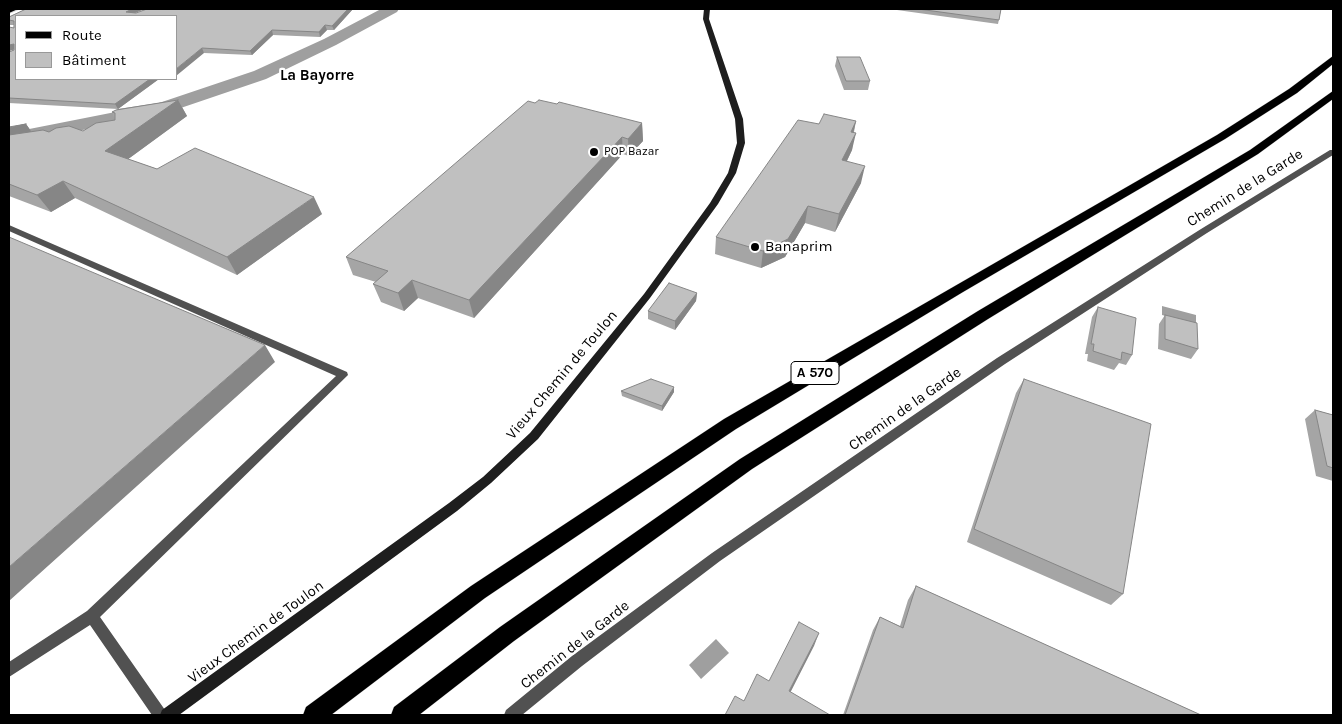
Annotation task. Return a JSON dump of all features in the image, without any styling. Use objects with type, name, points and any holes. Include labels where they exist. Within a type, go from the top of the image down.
[{"type":"highway","name":"A 570","points":[[314,715],[478,592],[730,424],[1221,137],[1293,91],[1333,59]]},
{"type":"highway","name":"A 570","points":[[402,715],[507,634],[746,464],[983,315],[1254,152],[1333,94]]},
{"type":"main road","points":[[9,11],[14,9]]},
{"type":"street","name":"Vieux Chemin de Toulon","points":[[167,715],[453,507],[487,480],[534,436],[646,296],[714,204],[732,173],[741,143],[740,119],[706,19],[707,9]]},
{"type":"street","name":"Chemin de la Garde","points":[[510,715],[576,661],[716,557],[1001,361],[1204,231],[1333,152]]},
{"type":"street","points":[[9,228],[343,375],[92,616],[9,670]]},
{"type":"street","points":[[92,616],[160,715]]},
{"type":"shaded area","points":[[1162,306],[1196,315],[1196,324],[1162,315]]},
{"type":"shaded area","points":[[716,639],[729,653],[701,679],[689,665]]},
{"type":"building","points":[[26,9],[132,9],[126,12],[136,13],[147,9],[348,9],[332,26],[325,25],[319,32],[272,30],[250,51],[202,48],[178,67],[178,15],[15,15],[15,80],[149,80],[115,104],[9,98],[9,52],[14,50],[14,44],[9,45],[9,27],[14,28],[14,21],[9,20],[9,17]]},
{"type":"building","points":[[918,9],[1001,9],[999,20]]},
{"type":"building","points":[[837,57],[860,57],[870,81],[846,81]]},
{"type":"building","points":[[178,100],[105,151],[157,169],[195,148],[314,197],[227,257],[63,181],[37,195],[9,184],[9,135],[43,130],[49,132],[56,128],[69,126],[83,131],[96,123],[115,120],[115,113],[112,112],[116,110]]},
{"type":"building","points":[[539,100],[557,104],[559,102],[642,123],[628,139],[622,137],[469,300],[412,280],[398,293],[373,284],[388,271],[346,257],[528,101],[535,103]]},
{"type":"building","points":[[824,114],[856,121],[851,132],[856,133],[842,160],[865,166],[839,214],[808,206],[788,239],[763,251],[716,237],[798,120],[819,124]]},
{"type":"building","points":[[9,237],[265,345],[9,567]]},
{"type":"building","points":[[669,283],[697,293],[675,321],[648,311]]},
{"type":"building","points":[[1098,307],[1136,318],[1132,355],[1122,352],[1121,360],[1093,351],[1094,344],[1091,344]]},
{"type":"building","points":[[1165,315],[1197,323],[1198,349],[1165,339]]},
{"type":"building","points":[[651,379],[674,387],[662,406],[621,391]]},
{"type":"building","points":[[1024,379],[1151,424],[1123,594],[974,529]]},
{"type":"building","points":[[1315,410],[1333,415],[1333,468],[1327,466]]},
{"type":"building","points":[[916,586],[1201,715],[845,715],[880,617],[903,628]]},
{"type":"building","points":[[799,622],[819,633],[789,691],[830,715],[725,715],[735,696],[744,701],[757,674],[769,681]]},
{"type":"waterway","points":[[9,139],[160,109],[260,75],[330,42],[392,9]]},
{"type":"place","name":"POP Bazar","points":[[594,152]]},
{"type":"place","name":"Banaprim","points":[[755,247]]},
{"type":"district","name":"La Bayorre","points":[[317,76]]}]
